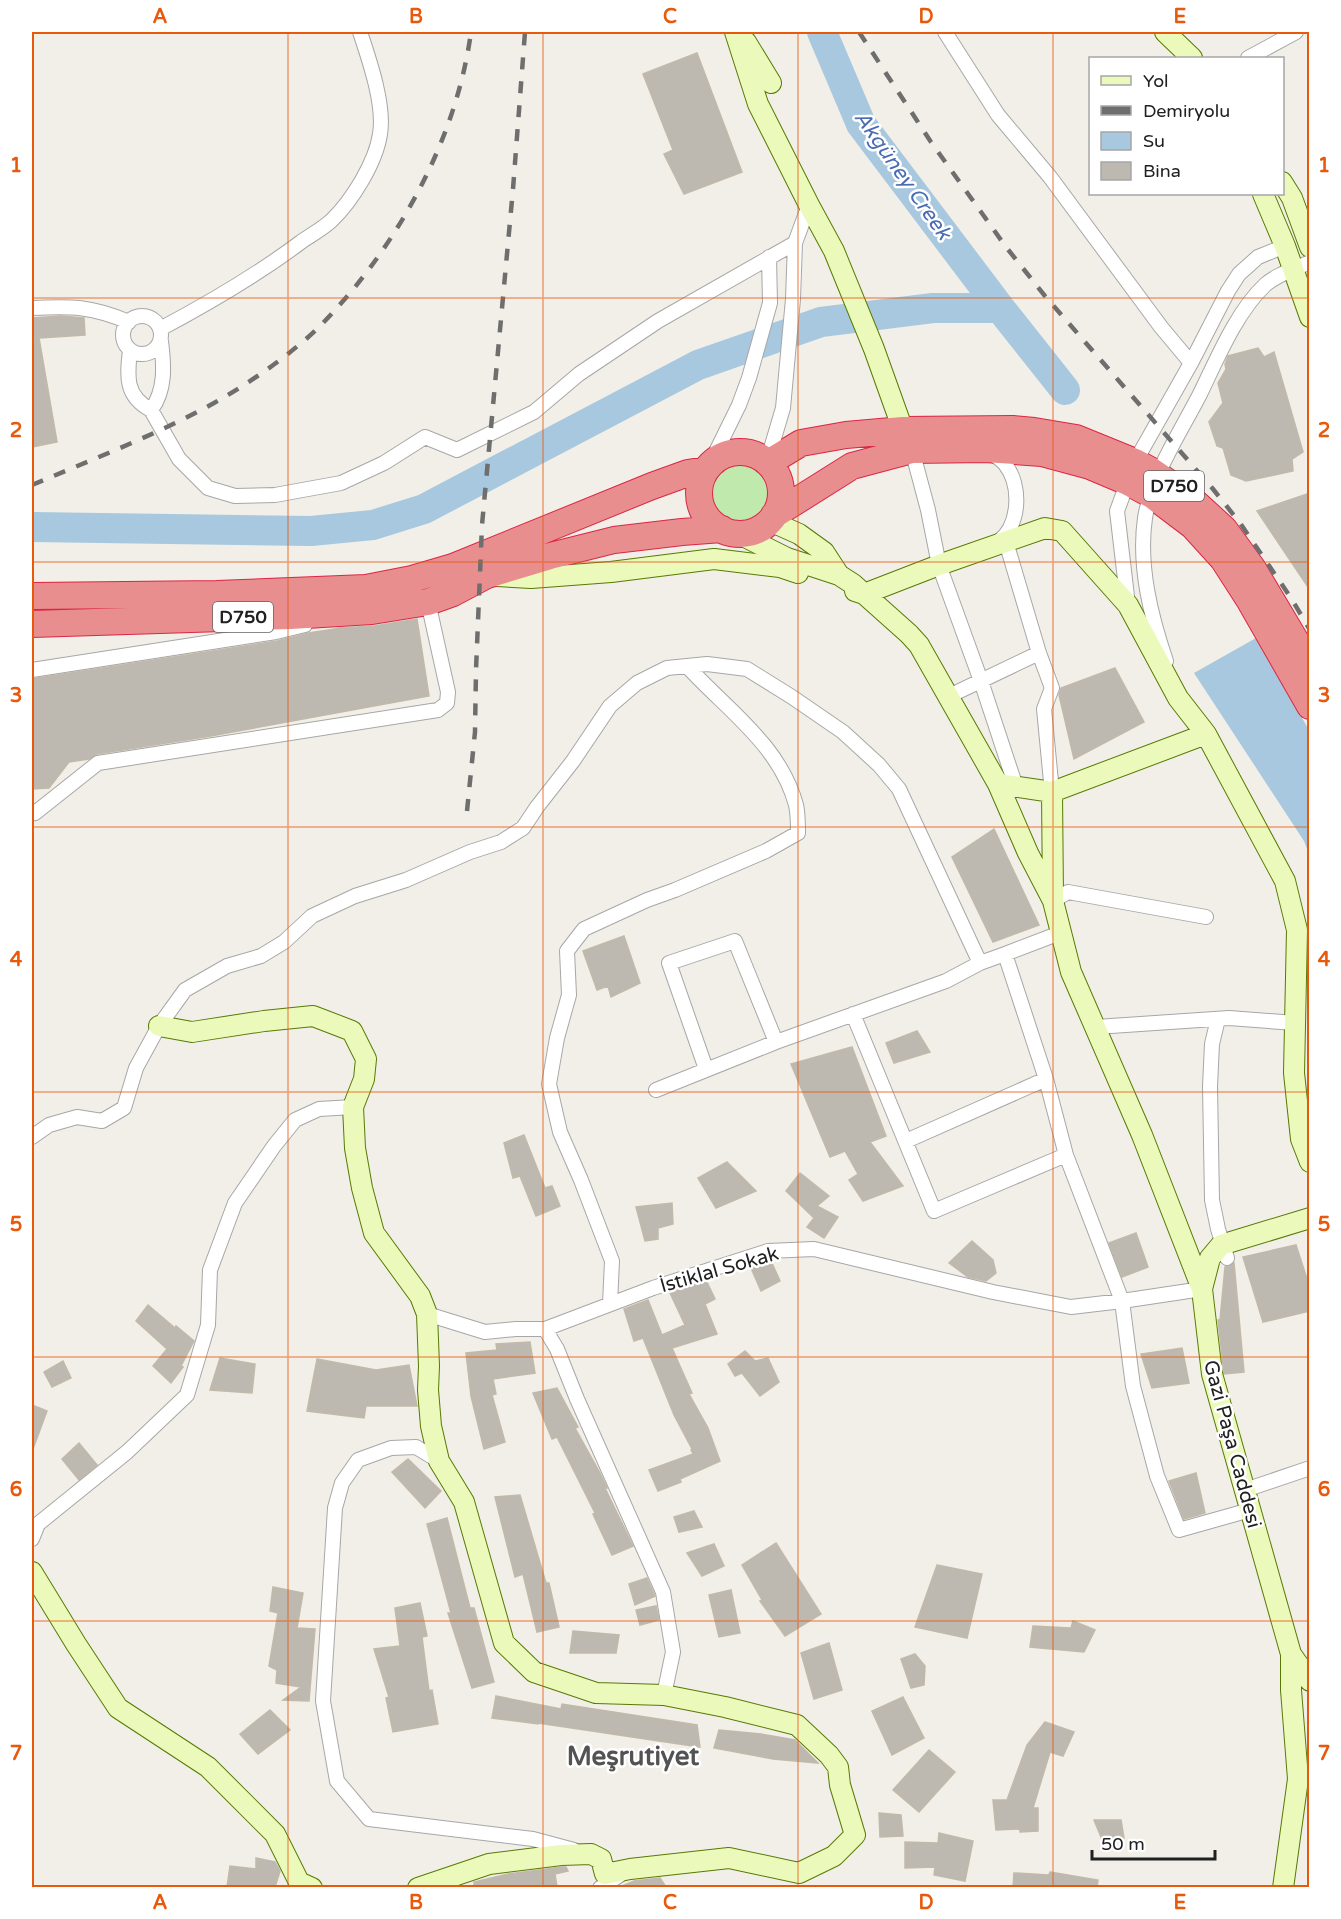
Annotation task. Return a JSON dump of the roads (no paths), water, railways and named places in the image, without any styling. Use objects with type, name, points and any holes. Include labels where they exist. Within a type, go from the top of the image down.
[{"type":"highway","name":"D750","points":[[32,624],[290,616],[372,610],[428,602],[453,593],[487,575],[614,540],[682,532],[730,531],[744,534],[757,530],[852,466],[907,440],[1034,431],[1076,438],[1155,485],[1188,496],[1224,529],[1252,569],[1310,665]]},
{"type":"highway","name":"D750","points":[[32,596],[177,595],[366,588],[412,579],[462,563],[652,486],[707,468],[717,458],[729,453],[743,452],[756,455],[767,462],[801,442],[846,435],[1042,453],[1090,466],[1132,472]]},
{"type":"highway","points":[[767,462],[776,473],[780,485],[781,499],[772,518]]},
{"type":"highway","points":[[707,468],[701,479],[698,493],[700,506],[707,518],[717,527],[730,531]]},
{"type":"highway","name":"D750","points":[[1155,485],[1223,559],[1250,601],[1310,706]]},
{"type":"street","points":[[152,410],[159,399],[162,386],[164,362],[161,335],[152,319],[146,316],[140,316],[129,322],[125,327],[123,339],[130,350],[141,355],[148,354],[158,347],[161,335],[193,311],[277,260],[330,221],[346,203],[374,160],[381,133],[377,92],[371,64],[360,32]]},
{"type":"street","points":[[737,32],[771,83]]},
{"type":"street","points":[[737,32],[758,104],[808,205],[834,251],[907,440],[928,510],[939,565],[981,681],[1007,786],[1052,792],[1206,734]]},
{"type":"street","points":[[945,32],[998,115],[1050,177],[1161,327],[1191,363]]},
{"type":"street","points":[[1166,32],[1191,57]]},
{"type":"street","points":[[1250,57],[1293,32]]},
{"type":"street","points":[[1284,185],[1292,198],[1310,247]]},
{"type":"street","points":[[1263,195],[1285,246],[1301,266],[1310,317]]},
{"type":"street","points":[[767,462],[783,408],[793,299],[795,243],[808,205]]},
{"type":"street","points":[[130,350],[128,370],[132,393],[139,404],[152,410],[179,459],[208,488],[235,496],[275,495],[341,483],[384,463],[425,437],[457,450],[534,412],[579,374],[658,321],[795,243]]},
{"type":"street","points":[[1128,604],[1117,511],[1132,472],[1239,274],[1258,257],[1285,246]]},
{"type":"street","points":[[707,468],[739,405],[749,378],[770,303],[769,257]]},
{"type":"street","points":[[1178,698],[1151,610],[1143,549],[1145,518],[1155,485],[1227,340],[1251,300],[1266,283],[1301,266]]},
{"type":"street","points":[[32,308],[72,306],[106,312],[129,322]]},
{"type":"street","points":[[985,449],[1004,462],[1011,473],[1016,491],[1016,507],[1011,528],[999,545]]},
{"type":"street","points":[[772,518],[824,552],[840,575]]},
{"type":"street","points":[[487,575],[531,578],[714,559],[780,567],[864,594],[1045,528],[1062,531],[1128,604],[1178,698],[1206,734],[1285,881],[1297,930],[1295,1084],[1301,1139],[1310,1162]]},
{"type":"street","points":[[730,531],[787,558],[840,575]]},
{"type":"street","points":[[999,545],[1052,688],[1044,710],[1052,792],[1053,901]]},
{"type":"street","name":"Gazi Paşa Caddesi","points":[[840,575],[919,645],[947,697],[1007,786],[1028,853],[1053,901],[1071,972],[1142,1135],[1202,1289],[1212,1374],[1291,1654],[1298,1779],[1283,1887]]},
{"type":"street","points":[[32,811],[35,813],[98,763],[438,710],[447,703],[448,692],[428,602]]},
{"type":"street","points":[[32,661],[38,670],[276,632],[372,610]]},
{"type":"street","points":[[947,697],[1039,653]]},
{"type":"street","points":[[32,1137],[49,1125],[77,1117],[102,1121],[124,1108],[136,1068],[159,1026],[185,990],[227,966],[261,956],[284,942],[312,916],[355,896],[405,880],[470,852],[501,843],[523,828],[573,761],[610,706],[637,683],[667,668],[707,664],[747,669],[837,727],[879,765],[899,789],[980,963]]},
{"type":"street","points":[[610,1304],[612,1261],[560,1132],[549,1084],[557,1038],[569,995],[567,951],[585,929],[647,900],[766,851],[798,833],[797,807],[789,784],[773,754],[687,666]]},
{"type":"street","points":[[1053,901],[1068,892],[1206,917]]},
{"type":"street","points":[[656,1090],[776,1042],[946,981],[980,963],[1060,933]]},
{"type":"street","points":[[706,1069],[669,963],[735,940],[776,1042]]},
{"type":"street","points":[[1005,954],[1046,1079],[1066,1155],[1122,1301],[1133,1386],[1158,1476],[1179,1530],[1250,1510]]},
{"type":"street","points":[[853,1014],[934,1211],[1066,1155]]},
{"type":"street","points":[[159,1026],[192,1032],[314,1016],[351,1031],[366,1059],[364,1079],[353,1107],[355,1148],[362,1188],[374,1233],[420,1296],[427,1314],[428,1390],[431,1426],[439,1461],[464,1502],[504,1643],[534,1672],[596,1693],[664,1695],[797,1725],[829,1755],[838,1767],[840,1785],[855,1835],[834,1856],[799,1873],[729,1857],[605,1874],[601,1859],[591,1854],[533,1839],[369,1819],[337,1781],[323,1701],[335,1508],[342,1483],[358,1460],[391,1448],[416,1447],[439,1461]]},
{"type":"street","points":[[1095,1027],[1229,1018],[1295,1023]]},
{"type":"street","points":[[1218,1019],[1212,1044],[1210,1086],[1212,1200],[1225,1251]]},
{"type":"street","points":[[906,1141],[1046,1079]]},
{"type":"street","points":[[32,1539],[38,1524],[127,1452],[187,1395],[208,1325],[210,1270],[234,1203],[274,1146],[295,1120],[319,1109],[353,1107]]},
{"type":"street","points":[[1202,1289],[1210,1258],[1310,1218]]},
{"type":"street","name":"İstiklal Sokak","points":[[427,1314],[485,1332],[545,1329],[653,1288],[768,1251],[814,1249],[993,1292],[1071,1307],[1202,1289]]},
{"type":"street","points":[[545,1329],[557,1349],[581,1409],[663,1592],[673,1652],[664,1695]]},
{"type":"street","points":[[1245,1490],[1310,1468]]},
{"type":"street","points":[[32,1572],[75,1644],[118,1708],[208,1767],[275,1834],[299,1882],[312,1887]]},
{"type":"street","points":[[1291,1654],[1310,1681]]},
{"type":"street","points":[[1298,1779],[1310,1755]]},
{"type":"street","points":[[418,1887],[489,1864],[561,1855],[591,1854]]},
{"type":"street","points":[[600,1887],[630,1869]]},
{"type":"water","points":[[1256,638],[1309,730],[1309,854],[1304,841],[1194,673]]},
{"type":"waterway","name":"Akgüney Creek","points":[[822,32],[861,124],[1065,390]]},
{"type":"waterway","points":[[32,527],[311,531],[373,525],[424,509],[698,365],[821,322],[933,308],[1000,308]]},
{"type":"railway","points":[[32,485],[147,436],[214,403],[269,368],[320,326],[351,292],[394,234],[429,170],[455,102],[465,67],[471,32]]},
{"type":"railway","points":[[467,811],[475,732],[482,525],[525,32]]},
{"type":"railway","points":[[859,32],[931,142],[1006,247],[1045,296],[1240,523],[1310,630]]},
{"type":"district","name":"Meşrutiyet","points":[[633,1756]]}]
